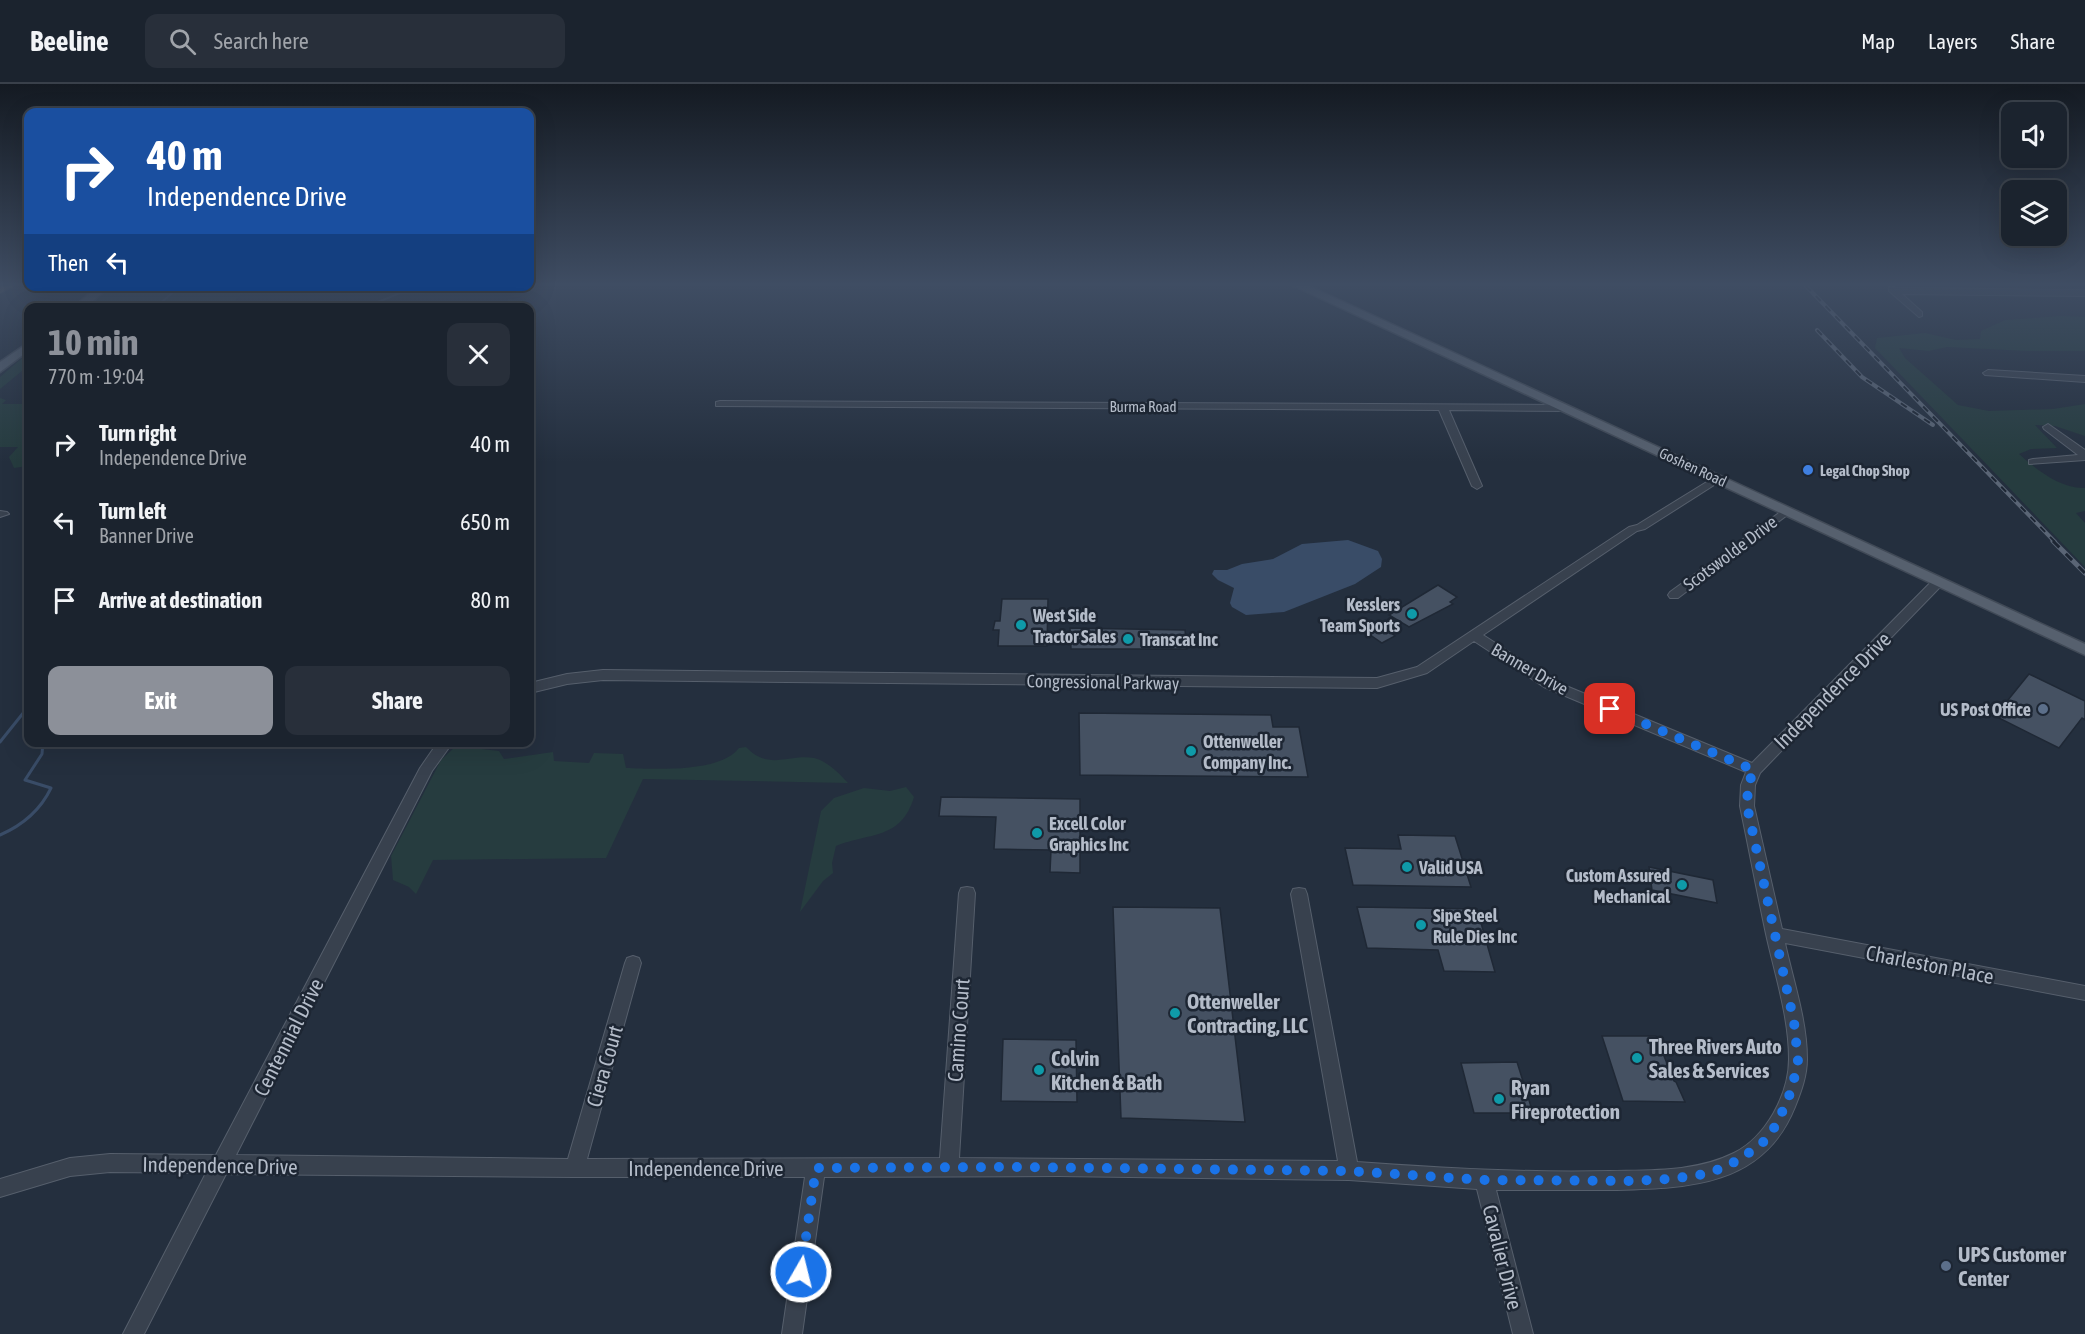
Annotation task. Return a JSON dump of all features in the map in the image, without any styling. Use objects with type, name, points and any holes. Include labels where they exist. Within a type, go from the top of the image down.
[{"type":"main road","name":"Goshen Road","points":[[1427,344],[2085,650]]},
{"type":"main road","points":[[0,368],[24,349]]},
{"type":"street","points":[[1988,373],[2085,379]]},
{"type":"street","name":"Burma Road","points":[[720,404],[1567,408]]},
{"type":"street","points":[[1443,408],[1478,486]]},
{"type":"street","points":[[2048,427],[2085,456]]},
{"type":"street","points":[[2033,462],[2085,456]]},
{"type":"street","name":"Congressional Parkway","points":[[534,687],[567,679],[603,675],[1359,684],[1390,681],[1422,670],[1714,477]]},
{"type":"street","name":"Scotswolde Drive","points":[[1674,594],[1786,511]]},
{"type":"street","name":"Independence Drive","points":[[0,1188],[69,1167],[90,1164],[1349,1171],[1484,1180],[1671,1179],[1706,1174],[1728,1166],[1761,1145],[1783,1113],[1792,1089],[1798,1060],[1794,1022],[1747,806],[1748,785],[1754,770],[1938,582]]},
{"type":"street","name":"Banner Drive","points":[[1473,635],[1549,684],[1754,770]]},
{"type":"street","name":"Centennial Drive","points":[[133,1334],[427,768],[442,747]]},
{"type":"street","name":"Camino Court","points":[[949,1167],[967,893]]},
{"type":"street","points":[[1299,894],[1349,1171]]},
{"type":"street","name":"Charleston Place","points":[[1774,934],[2085,993]]},
{"type":"street","name":"Ciera Court","points":[[575,1168],[633,963]]},
{"type":"street","points":[[792,1334],[816,1168]]},
{"type":"street","name":"Cavalier Drive","points":[[1484,1180],[1523,1334]]},
{"type":"green space","points":[[1876,344],[2085,344],[2085,351],[1947,347],[1929,351],[1899,348],[1905,358],[1958,405],[1989,411],[2053,409],[2085,404],[2085,436],[2055,426],[2035,425],[2057,448],[2031,449],[2019,454],[2058,482],[2085,488],[2085,511],[2076,513],[2085,523],[2085,567],[1875,348]]},
{"type":"green space","points":[[24,356],[24,371],[0,389],[0,377]]},
{"type":"green space","points":[[0,398],[6,400],[2,404],[24,404],[24,467],[14,468],[9,457],[18,447],[0,447]]},
{"type":"green space","points":[[455,747],[465,747],[499,751],[504,759],[553,752],[554,761],[589,763],[594,753],[623,754],[626,768],[686,768],[717,762],[730,756],[739,748],[746,747],[754,754],[771,760],[814,758],[833,768],[848,783],[643,779],[606,858],[433,860],[416,894],[409,887],[393,880],[391,856],[441,760]]},
{"type":"green space","points":[[906,787],[914,797],[901,821],[893,828],[883,832],[836,846],[832,863],[833,873],[823,881],[800,912],[821,811],[834,798],[864,788],[890,791]]},
{"type":"water","points":[[1348,540],[1378,551],[1382,559],[1381,567],[1355,584],[1284,612],[1246,615],[1232,607],[1230,603],[1234,588],[1218,580],[1212,574],[1214,570],[1227,570],[1242,564],[1273,559],[1302,544]]},
{"type":"building","name":"Kesslers Team Sports","points":[[1438,585],[1457,597],[1450,602],[1453,604],[1409,627],[1389,615]]},
{"type":"building","name":"West Side Tractor Sales","points":[[1002,599],[1048,599],[1047,646],[998,646],[999,630],[993,630],[995,621],[1000,621]]},
{"type":"building","points":[[1377,622],[1395,636],[1382,643],[1363,630]]},
{"type":"building","name":"Transcat Inc","points":[[1070,628],[1185,630],[1187,649],[1071,649]]},
{"type":"building","name":"US Post Office","points":[[2029,674],[2085,701],[2085,720],[2082,718],[2059,748],[1995,716]]},
{"type":"building","name":"Ottenweller Company Inc.","points":[[1079,713],[1271,715],[1273,727],[1299,727],[1308,777],[1080,775]]},
{"type":"building","name":"Excell Color Graphics Inc","points":[[941,797],[1080,799],[1080,873],[1050,872],[1051,850],[994,849],[996,817],[939,816]]},
{"type":"building","name":"Valid USA","points":[[1398,835],[1455,836],[1471,887],[1353,885],[1345,848],[1401,849]]},
{"type":"building","name":"Custom Assured Mechanical","points":[[1649,867],[1713,880],[1717,903],[1652,890]]},
{"type":"building","name":"Ottenweller Contracting, LLC","points":[[1113,907],[1220,908],[1245,1122],[1121,1118]]},
{"type":"building","name":"Sipe Steel Rule Dies Inc","points":[[1357,907],[1477,909],[1495,972],[1444,971],[1438,950],[1367,948]]},
{"type":"building","name":"Three Rivers Auto Sales & Services","points":[[1602,1036],[1656,1036],[1685,1102],[1623,1101]]},
{"type":"building","name":"Colvin Kitchen & Bath","points":[[1003,1039],[1076,1040],[1077,1102],[1001,1101]]},
{"type":"building","name":"Ryan Fireprotection","points":[[1517,1062],[1533,1113],[1474,1113],[1461,1063]]},
{"type":"waterway","points":[[0,742],[24,712]]},
{"type":"waterway","points":[[0,835],[16,827],[30,816],[42,804],[51,788],[25,780],[42,754],[43,747]]},
{"type":"railway","points":[[1831,344],[1862,377],[1933,425]]},
{"type":"railway","points":[[1863,344],[2055,542]]},
{"type":"railway","points":[[2053,541],[2085,573]]},
{"type":"place","name":"Legal Chop Shop","points":[[1808,470]]},
{"type":"place","name":"Kesslers Team Sports","points":[[1412,614]]},
{"type":"place","name":"West Side Tractor Sales","points":[[1021,625]]},
{"type":"place","name":"Transcat Inc","points":[[1128,639]]},
{"type":"place","name":"US Post Office","points":[[2043,709]]},
{"type":"place","name":"Ottenweller Company Inc.","points":[[1191,751]]},
{"type":"place","name":"Excell Color Graphics Inc","points":[[1037,833]]},
{"type":"place","name":"Valid USA","points":[[1407,867]]},
{"type":"place","name":"Custom Assured Mechanical","points":[[1682,885]]},
{"type":"place","name":"Sipe Steel Rule Dies Inc","points":[[1421,925]]},
{"type":"place","name":"Ottenweller Contracting, LLC","points":[[1175,1013]]},
{"type":"place","name":"Three Rivers Auto Sales & Services","points":[[1637,1058]]},
{"type":"place","name":"Colvin Kitchen & Bath","points":[[1039,1070]]},
{"type":"place","name":"Ryan Fireprotection","points":[[1499,1099]]},
{"type":"place","name":"UPS Customer Center","points":[[1946,1266]]},
{"type":"route","points":[[801,1272],[816,1168],[1015,1167],[1349,1171],[1484,1180],[1632,1181],[1706,1174],[1742,1159],[1761,1145],[1783,1113],[1792,1089],[1798,1060],[1794,1022],[1747,806],[1748,785],[1754,770],[1610,709]]}]
